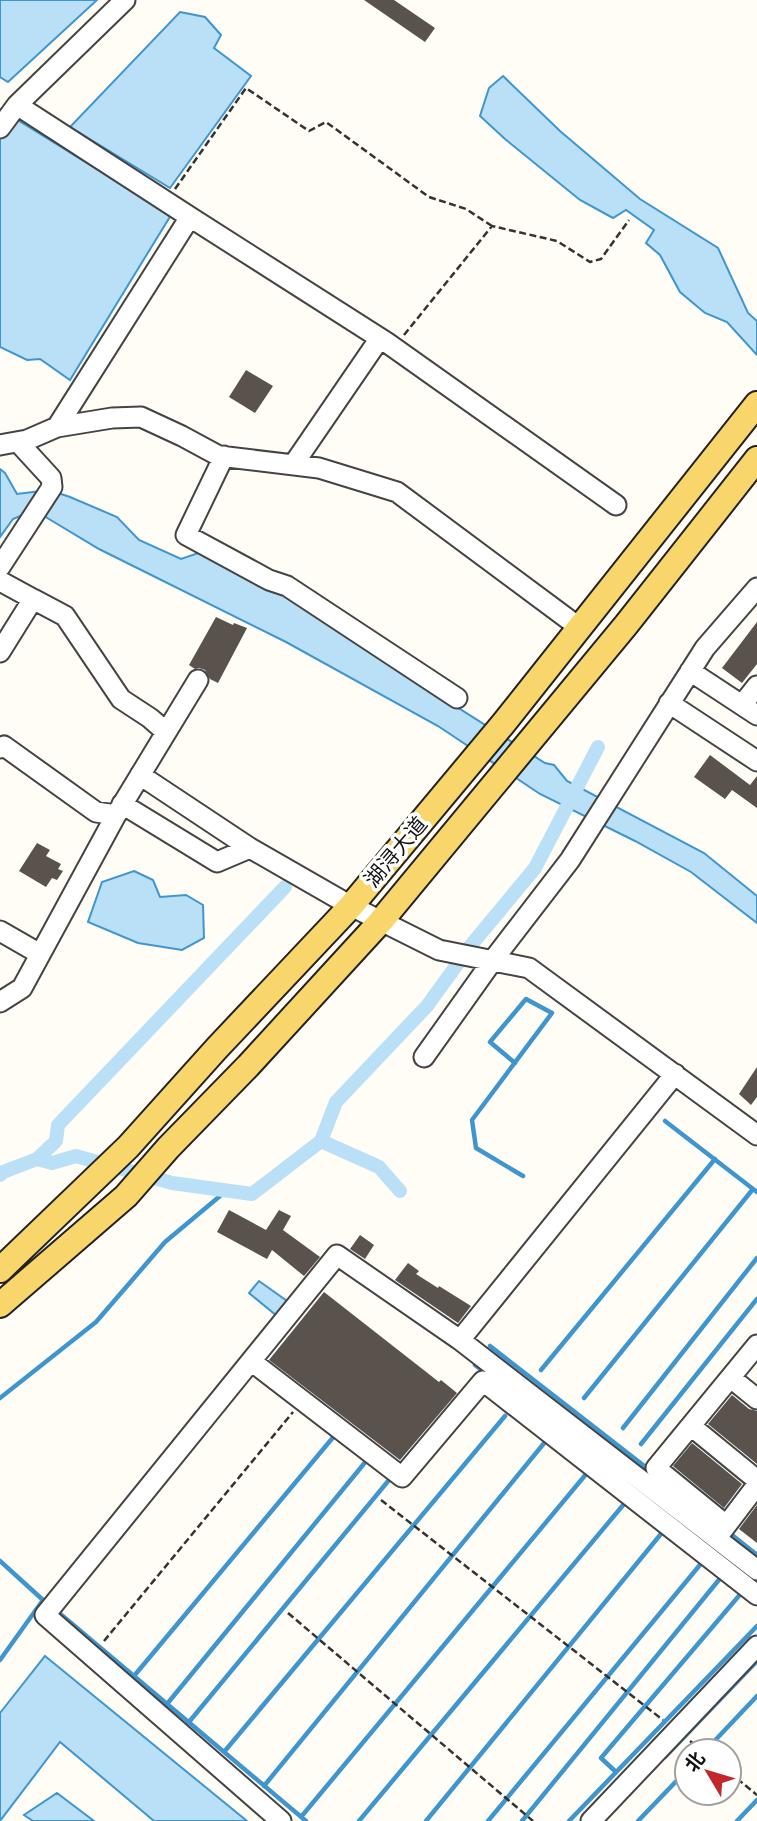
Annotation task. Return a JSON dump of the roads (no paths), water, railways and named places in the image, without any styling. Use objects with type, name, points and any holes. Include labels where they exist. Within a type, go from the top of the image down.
[{"type":"main road","name":"湖浔大道","points":[[0,1270],[128,1147],[351,906],[461,776],[757,404]]},
{"type":"main road","name":"湖浔大道","points":[[0,1305],[126,1196],[381,921],[626,625],[757,459]]},
{"type":"street","points":[[0,128],[17,105],[125,0]]},
{"type":"street","points":[[17,105],[387,343],[616,505]]},
{"type":"street","points":[[57,427],[190,217]]},
{"type":"street","points":[[293,465],[387,343]]},
{"type":"street","points":[[9,443],[27,440],[57,427],[112,418],[141,417],[219,456],[319,468],[397,492],[580,628]]},
{"type":"street","points":[[0,567],[52,487],[51,478],[9,443]]},
{"type":"street","points":[[224,456],[186,535],[269,580],[287,586],[457,698]]},
{"type":"street","points":[[0,581],[65,616],[121,699],[166,732]]},
{"type":"street","points":[[424,1057],[493,960],[570,860],[705,648],[757,588]]},
{"type":"street","points":[[0,652],[33,599]]},
{"type":"street","points":[[690,671],[750,710],[757,686]]},
{"type":"street","points":[[0,1002],[22,988],[119,809],[198,680]]},
{"type":"street","points":[[669,704],[757,761]]},
{"type":"street","points":[[1,744],[96,812],[119,809],[217,862],[250,848]]},
{"type":"street","points":[[140,775],[250,848],[351,906],[439,950],[529,968],[757,1135]]},
{"type":"street","points":[[0,931],[40,954]]},
{"type":"street","points":[[460,1339],[675,1074]]},
{"type":"street","points":[[281,1821],[45,1615],[337,1255],[460,1339],[721,1532]]},
{"type":"street","points":[[757,1345],[656,1468],[757,1570]]},
{"type":"street","points":[[251,1361],[402,1477],[483,1381],[757,1595]]},
{"type":"street","points":[[731,1378],[757,1399]]},
{"type":"street","points":[[691,1426],[757,1480]]},
{"type":"street","points":[[721,1532],[757,1485]]},
{"type":"street","points":[[592,1821],[757,1646]]},
{"type":"water","points":[[0,0],[97,0],[8,82],[0,77]]},
{"type":"water","points":[[180,12],[205,17],[221,35],[214,48],[251,76],[170,188],[70,127]]},
{"type":"water","points":[[503,76],[560,131],[640,199],[718,248],[748,313],[757,321],[757,355],[727,322],[705,313],[680,292],[660,255],[646,243],[654,230],[626,210],[613,218],[580,200],[480,116],[489,88]]},
{"type":"water","points":[[0,109],[171,215],[70,380],[40,359],[27,360],[0,347]]},
{"type":"water","points":[[0,469],[17,494],[49,490],[70,497],[117,517],[139,540],[181,559],[207,550],[323,617],[394,667],[545,763],[554,765],[567,781],[704,853],[757,896],[757,923],[691,872],[540,794],[438,726],[286,642],[99,549],[34,510],[13,519],[0,537]]},
{"type":"water","points":[[134,871],[153,880],[160,897],[186,895],[203,905],[204,938],[182,950],[138,943],[88,922],[102,882]]},
{"type":"water","points":[[259,1281],[287,1301],[277,1316],[249,1293]]},
{"type":"water","points":[[45,1656],[247,1821],[154,1821],[60,1742],[0,1821],[0,1713]]},
{"type":"water","points":[[57,1793],[94,1821],[33,1821],[24,1815]]},
{"type":"waterway","points":[[321,1141],[336,1102],[427,1006],[472,944],[535,868],[598,747]]},
{"type":"waterway","points":[[37,1159],[56,1141],[58,1125],[285,887]]},
{"type":"waterway","points":[[515,1063],[490,1042],[526,999],[552,1013],[472,1120],[476,1148],[523,1176]]},
{"type":"waterway","points":[[665,1121],[757,1192]]},
{"type":"waterway","points":[[0,1175],[37,1159],[52,1163],[76,1156],[172,1183],[252,1194],[321,1141],[379,1167],[400,1191]]},
{"type":"waterway","points":[[541,1370],[715,1159]]},
{"type":"waterway","points":[[584,1398],[753,1189]]},
{"type":"waterway","points":[[0,1398],[96,1322],[165,1242],[226,1191]]},
{"type":"waterway","points":[[623,1428],[757,1258]]},
{"type":"waterway","points":[[641,1444],[757,1299]]},
{"type":"waterway","points":[[490,1346],[652,1472]]},
{"type":"waterway","points":[[475,1365],[488,1375]]},
{"type":"waterway","points":[[224,1752],[505,1416]]},
{"type":"waterway","points":[[134,1676],[335,1435]]},
{"type":"waterway","points":[[264,1786],[545,1442]]},
{"type":"waterway","points":[[167,1704],[367,1460]]},
{"type":"waterway","points":[[301,1817],[587,1473]]},
{"type":"waterway","points":[[189,1722],[389,1480]]},
{"type":"waterway","points":[[359,1821],[624,1504]]},
{"type":"waterway","points":[[665,1511],[680,1522]]},
{"type":"waterway","points":[[426,1821],[665,1529]]},
{"type":"waterway","points":[[727,1531],[757,1555]]},
{"type":"waterway","points":[[488,1821],[704,1560]]},
{"type":"waterway","points":[[0,1561],[43,1600],[0,1660]]},
{"type":"waterway","points":[[748,1575],[757,1582]]},
{"type":"waterway","points":[[522,1821],[722,1576]]},
{"type":"waterway","points":[[616,1772],[601,1758],[743,1591]]},
{"type":"waterway","points":[[58,1612],[306,1821]]},
{"type":"waterway","points":[[569,1821],[757,1626]]},
{"type":"waterway","points":[[665,1757],[757,1661]]},
{"type":"waterway","points":[[718,1737],[757,1696]]},
{"type":"waterway","points":[[638,1821],[673,1785]]},
{"type":"waterway","points":[[737,1821],[757,1800]]}]
